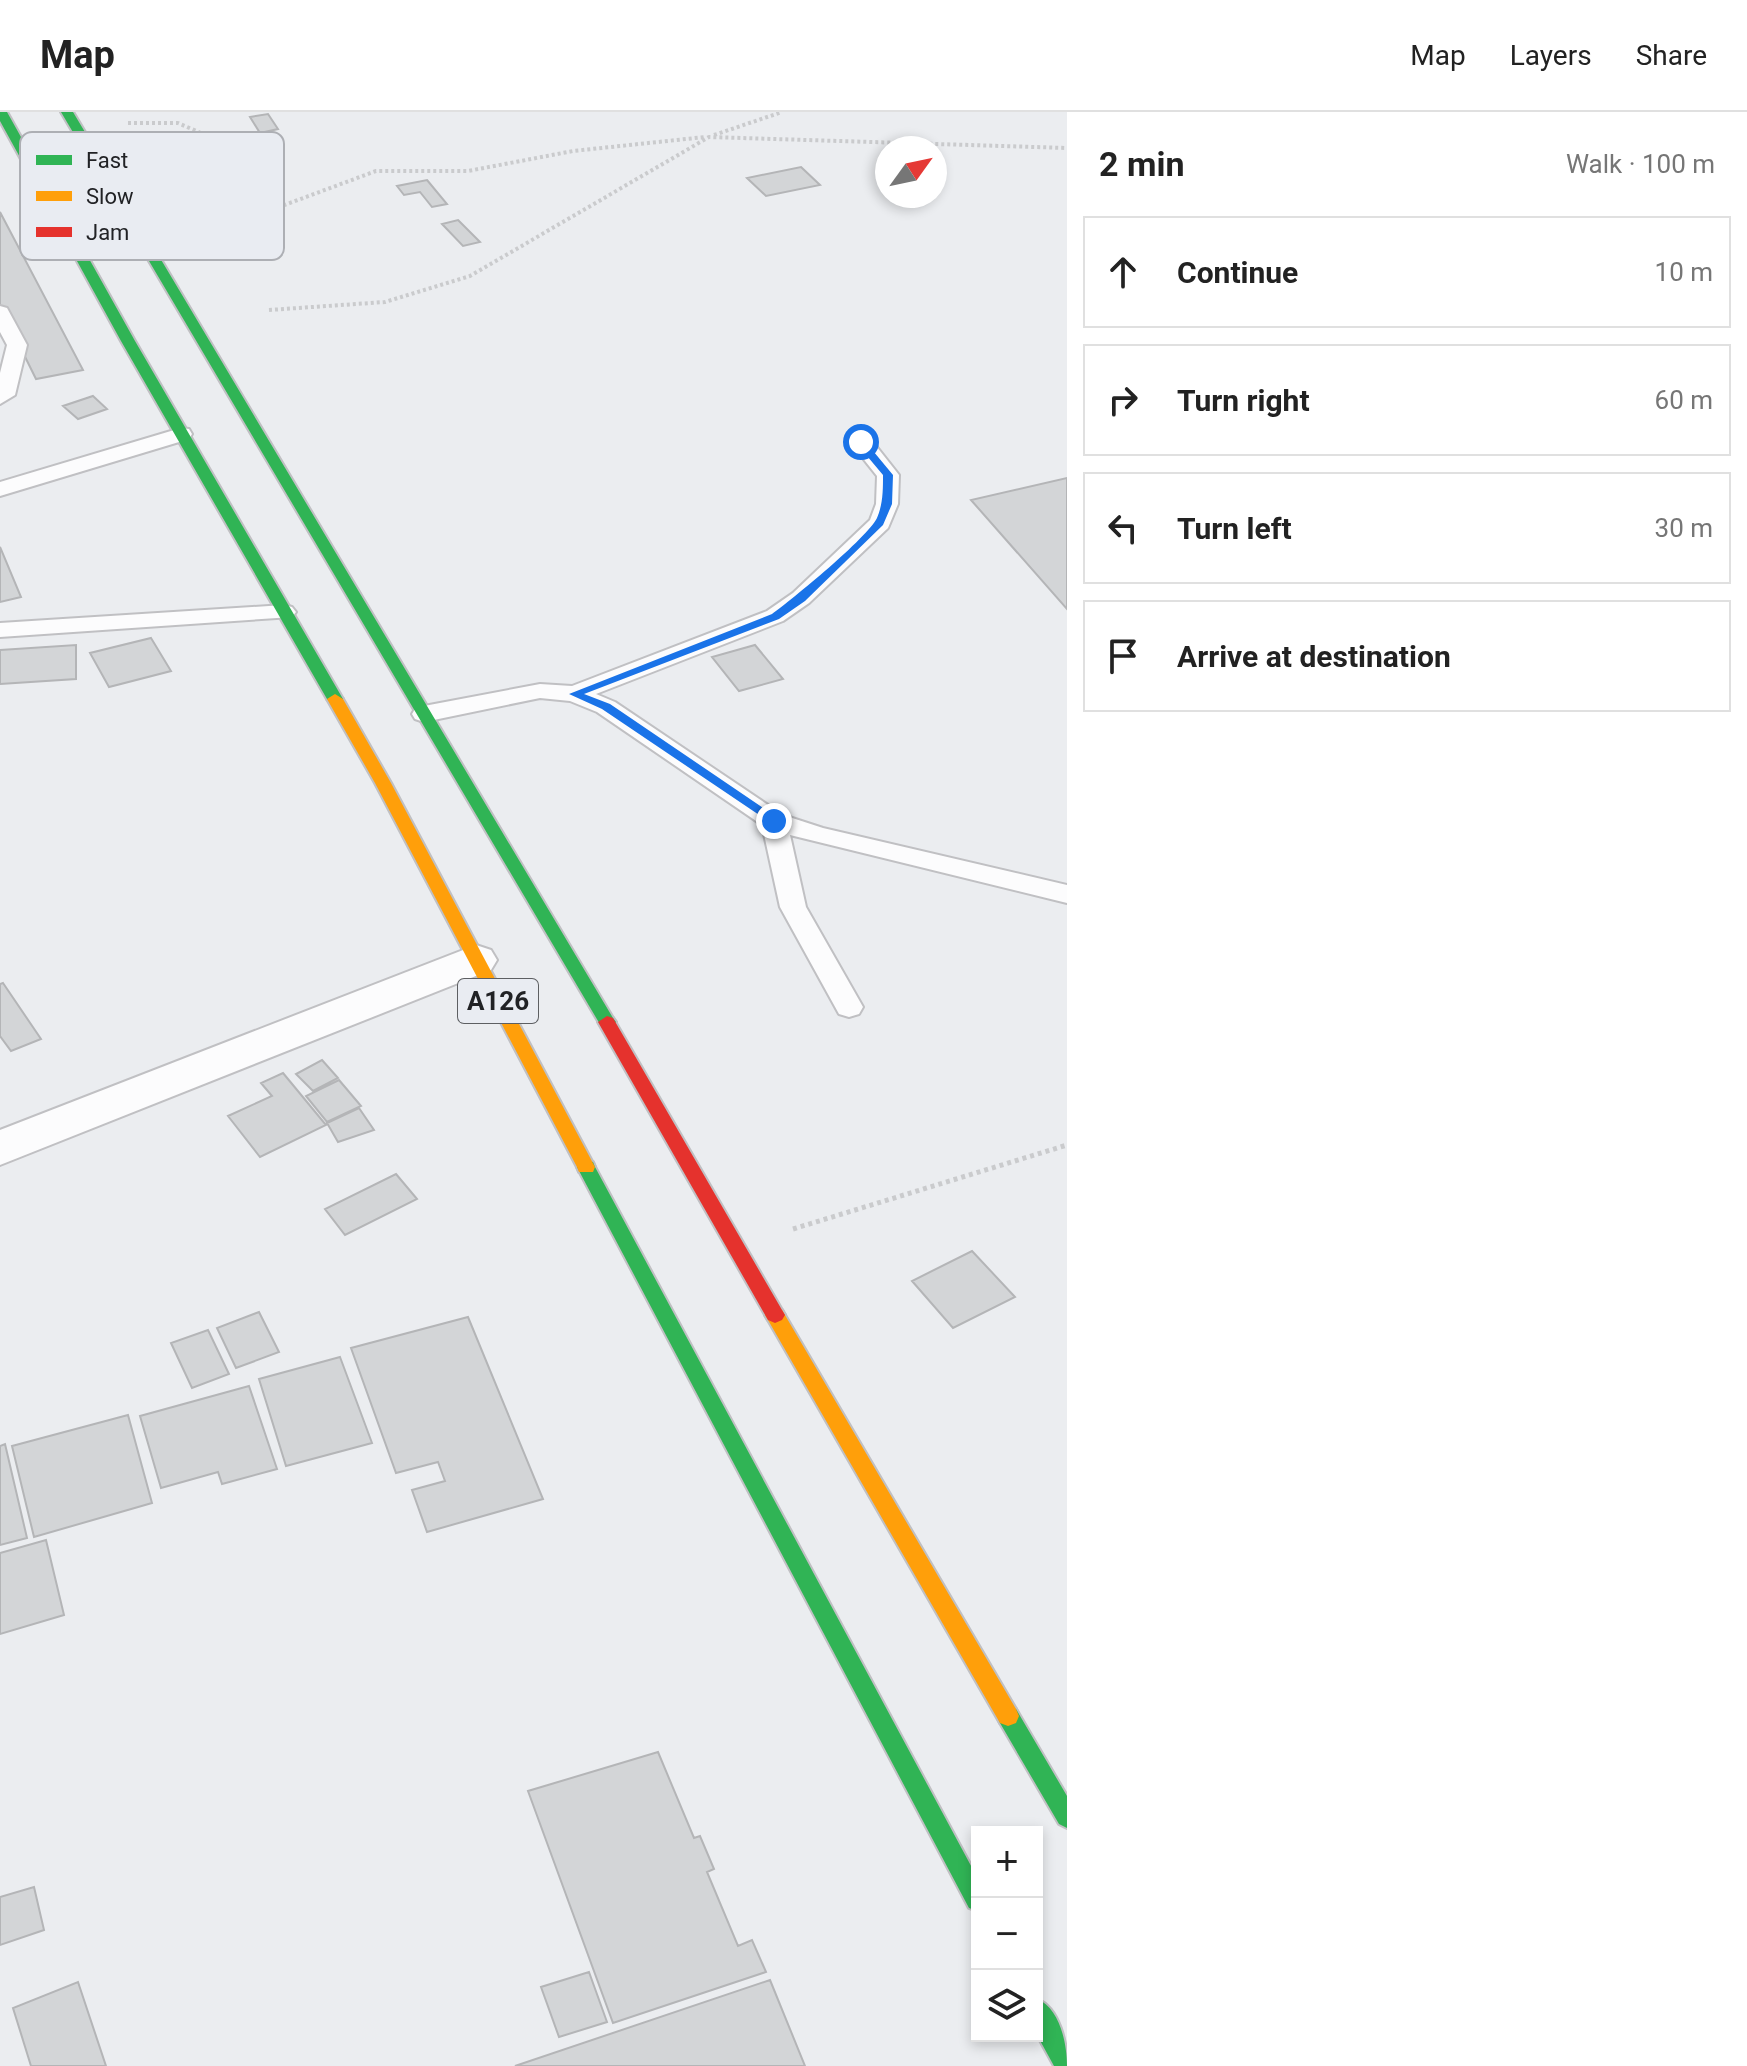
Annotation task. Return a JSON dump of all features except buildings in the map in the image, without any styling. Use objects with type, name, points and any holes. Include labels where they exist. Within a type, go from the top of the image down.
[{"type":"highway","name":"A126","points":[[1,112],[20,146]]},
{"type":"highway","name":"A126","points":[[67,112],[79,132]]},
{"type":"highway","name":"A126","points":[[84,260],[383,783],[755,1489],[976,1898]]},
{"type":"highway","name":"A126","points":[[155,260],[572,962],[1067,1817]]},
{"type":"highway","points":[[1043,2022],[1067,2066]]},
{"type":"street","points":[[0,1148],[476,960]]},
{"type":"lane","points":[[0,312],[17,345],[5,395],[0,398]]},
{"type":"lane","points":[[0,489],[181,434]]},
{"type":"lane","points":[[574,694],[775,616],[801,598],[880,523],[884,514],[888,475],[861,442]]},
{"type":"lane","points":[[0,630],[284,612]]},
{"type":"lane","points":[[424,714],[540,691],[574,694],[606,707],[774,821],[819,835],[1067,894]]},
{"type":"lane","points":[[774,821],[793,907],[849,1007]]},
{"type":"path","points":[[269,310],[385,302],[470,276],[709,137],[782,112]]},
{"type":"path","points":[[116,123],[178,123],[198,132]]},
{"type":"path","points":[[284,205],[376,171],[468,171],[573,151],[709,137],[1067,148]]},
{"type":"path","points":[[736,1246],[1067,1145]]},
{"type":"traffic: fast","points":[[1,112],[20,146]]},
{"type":"traffic: fast","points":[[67,112],[79,132]]},
{"type":"traffic: fast","points":[[83,260],[335,699]]},
{"type":"traffic: fast","points":[[155,260],[607,1022]]},
{"type":"traffic: fast","points":[[586,1167],[976,1898]]},
{"type":"traffic: fast","points":[[1008,1716],[1067,1817]]},
{"type":"traffic: fast","points":[[1043,2022],[1067,2066]]},
{"type":"traffic: slow","points":[[335,699],[383,783],[586,1167]]},
{"type":"traffic: slow","points":[[775,1315],[1008,1716]]},
{"type":"traffic: jam","points":[[607,1022],[775,1315]]},
{"type":"route","points":[[774,821],[606,707],[574,694],[775,616],[801,598],[880,523],[887,504],[888,475],[861,442]]}]
